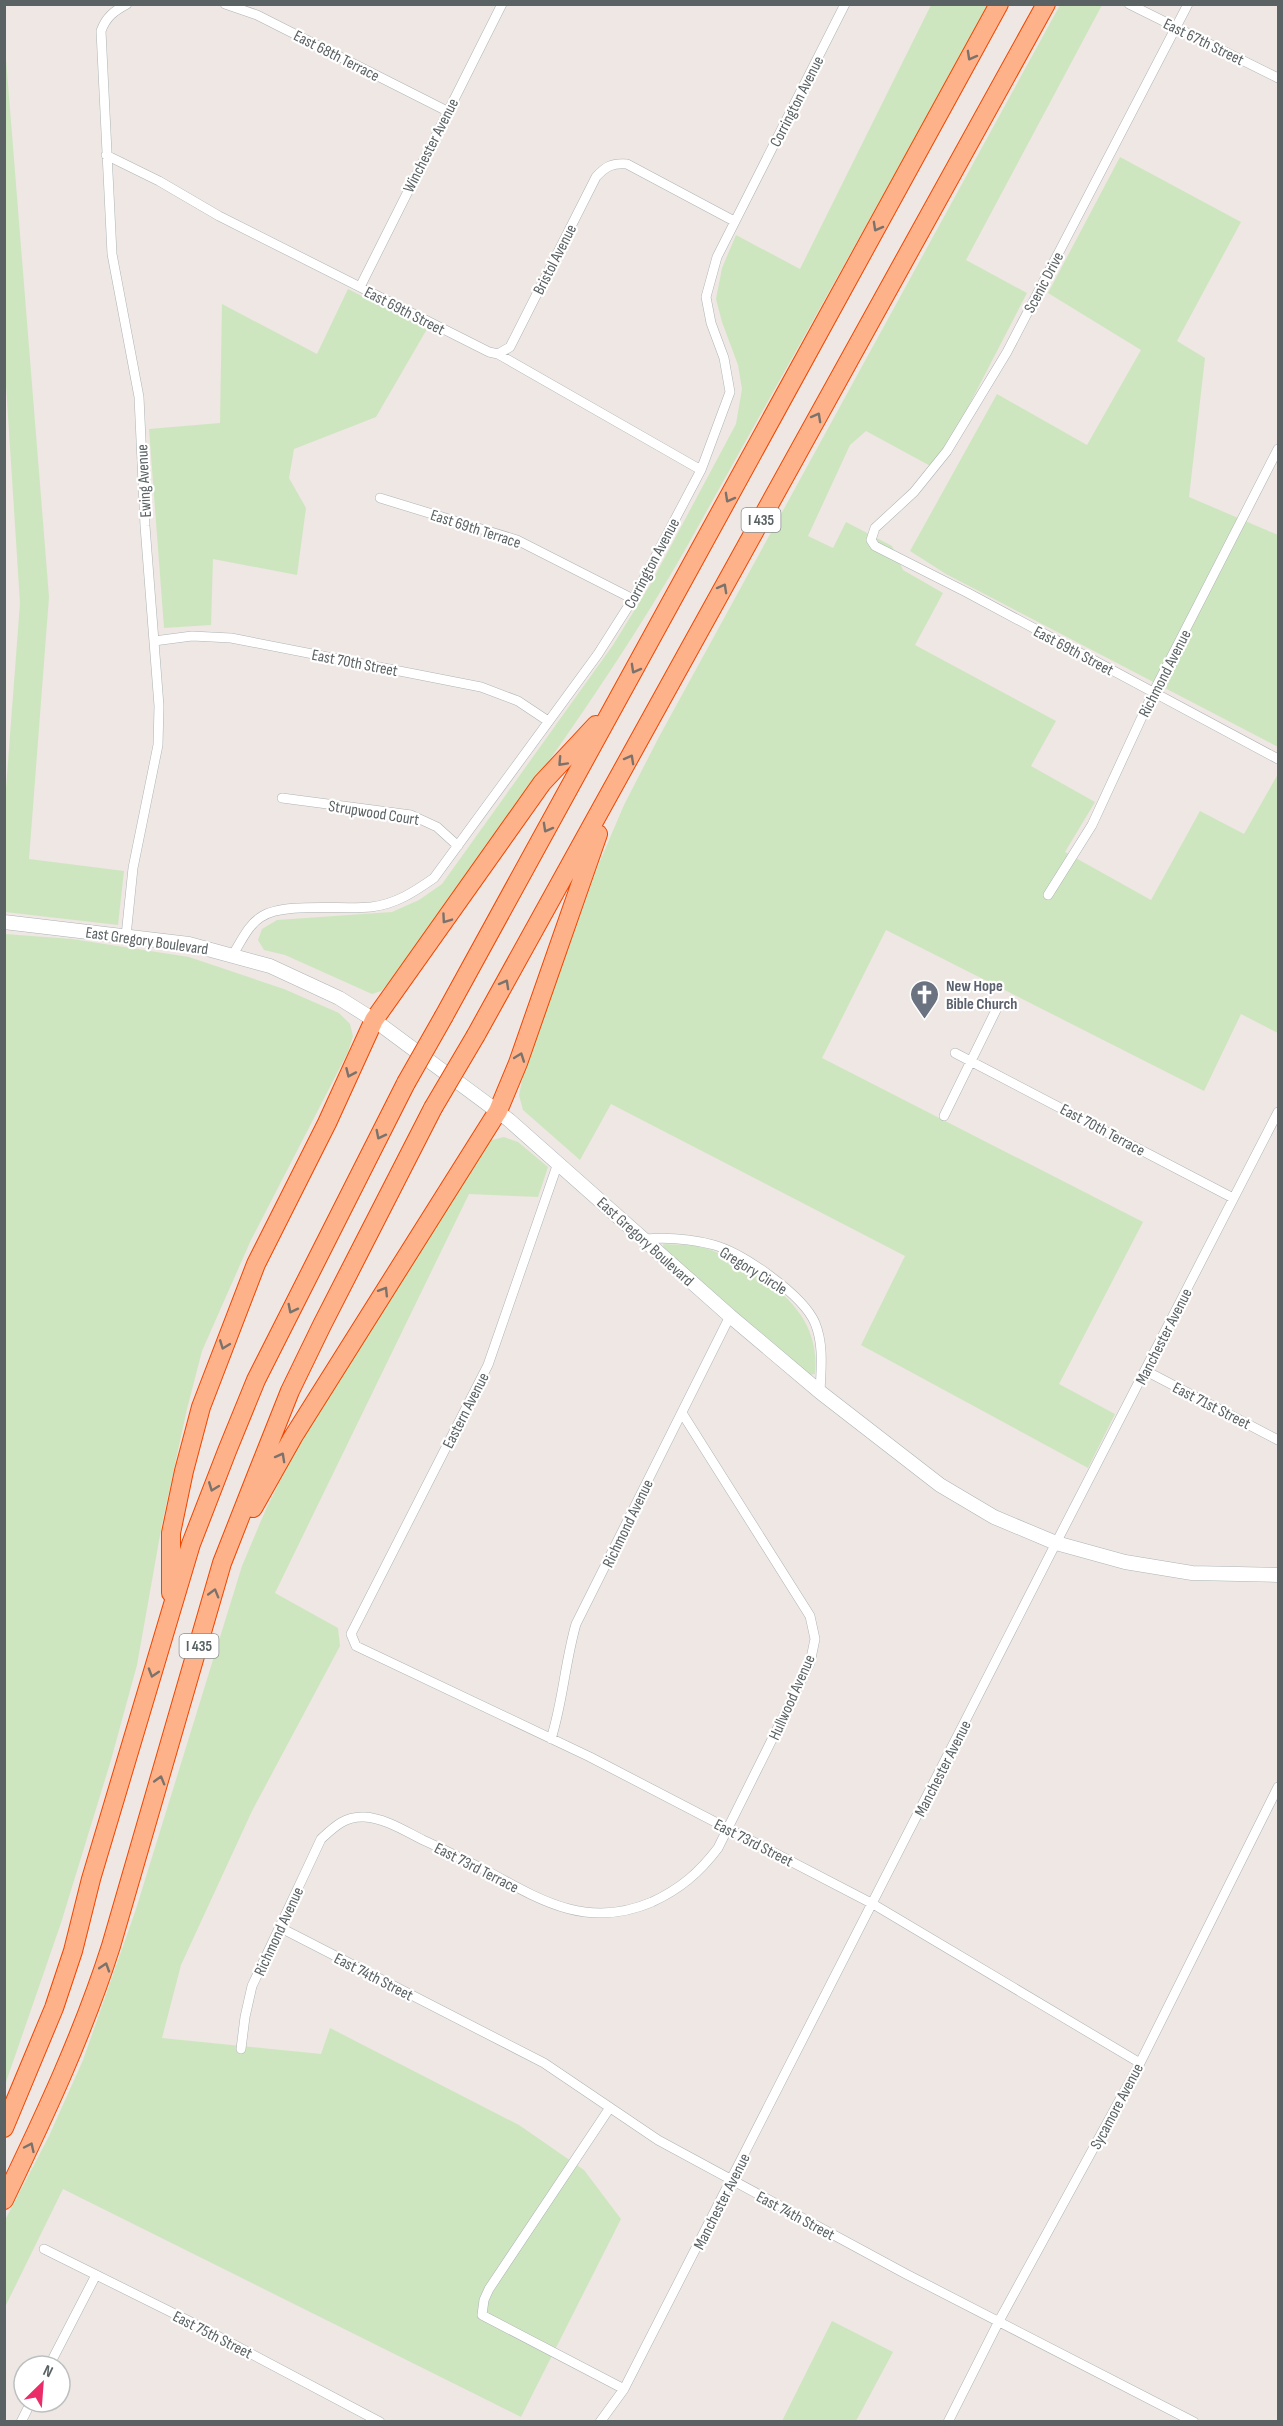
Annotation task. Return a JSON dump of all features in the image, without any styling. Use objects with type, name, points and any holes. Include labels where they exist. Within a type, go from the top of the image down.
[{"type":"highway","name":"I 435","points":[[4,2128],[54,2008],[73,1951],[91,1879],[191,1544],[256,1380],[406,1083],[999,4]]},
{"type":"highway","name":"I 435","points":[[4,2200],[93,2002],[118,1925],[222,1563],[290,1392],[322,1324],[433,1108],[613,789],[940,192],[1046,4]]},
{"type":"highway","points":[[171,1611],[171,1533],[201,1407],[256,1264],[327,1123],[374,1020],[542,783],[616,704]]},
{"type":"highway","points":[[222,1563],[293,1437],[498,1111],[542,996],[613,789]]},
{"type":"main road","name":"East Gregory Boulevard","points":[[4,922],[189,944],[233,954],[301,979],[339,998],[374,1020],[498,1111],[730,1316],[820,1392],[940,1485],[994,1517],[1056,1543],[1125,1562],[1192,1573],[1278,1575]]},
{"type":"street","name":"Ewing Avenue","points":[[126,936],[133,868],[158,745],[159,706],[145,526],[139,398],[112,255],[106,155],[101,31],[114,11],[127,4]]},
{"type":"street","name":"East 68th Terrace","points":[[225,4],[257,15],[447,111]]},
{"type":"street","name":"Winchester Avenue","points":[[360,287],[502,4]]},
{"type":"street","name":"Corrington Avenue","points":[[233,954],[252,925],[272,912],[372,907],[407,897],[434,878],[598,654],[633,599],[701,470],[730,392],[724,358],[711,323],[706,297],[717,257],[845,4]]},
{"type":"street","name":"East 67th Street","points":[[1128,4],[1278,78]]},
{"type":"street","name":"Scenic Drive","points":[[871,540],[875,528],[914,492],[947,451],[1007,352],[1188,4]]},
{"type":"street","name":"East 69th Street","points":[[106,155],[360,287],[489,352],[498,354],[701,470]]},
{"type":"street","name":"Bristol Avenue","points":[[498,354],[510,347],[596,177],[605,167],[627,164],[734,221]]},
{"type":"street","name":"Richmond Avenue","points":[[1048,895],[1092,825],[1153,693],[1278,449]]},
{"type":"street","name":"East 69th Terrace","points":[[380,498],[517,540],[633,599]]},
{"type":"street","name":"East 69th Street","points":[[871,540],[875,546],[968,593],[1278,759]]},
{"type":"street","name":"East 70th Street","points":[[154,641],[192,636],[231,638],[481,687],[519,701],[548,722]]},
{"type":"street","name":"Strupwood Court","points":[[282,798],[411,815],[438,826],[458,846]]},
{"type":"street","points":[[944,1116],[998,1006]]},
{"type":"street","name":"East 70th Terrace","points":[[955,1053],[1233,1198]]},
{"type":"street","name":"Manchester Avenue","points":[[600,2421],[624,2389],[1278,1112]]},
{"type":"street","name":"Eastern Avenue","points":[[356,1646],[351,1634],[488,1365],[558,1163]]},
{"type":"street","name":"Gregory Circle","points":[[645,1239],[668,1237],[717,1246],[787,1288],[815,1322],[822,1352],[820,1392]]},
{"type":"street","name":"Richmond Avenue","points":[[551,1739],[560,1711],[567,1654],[576,1624],[730,1316]]},
{"type":"street","name":"East 71st Street","points":[[1146,1371],[1278,1440]]},
{"type":"street","name":"Hullwood Avenue","points":[[617,1912],[636,1908],[672,1893],[706,1864],[728,1829],[810,1663],[815,1639],[810,1616],[682,1413]]},
{"type":"street","name":"East 73rd Street","points":[[356,1646],[590,1757],[873,1904],[1140,2063]]},
{"type":"street","name":"Sycamore Avenue","points":[[948,2421],[999,2321],[1140,2063],[1278,1788]]},
{"type":"street","name":"East 73rd Terrace","points":[[339,1824],[352,1818],[365,1817],[382,1820],[467,1861],[540,1900],[564,1909],[593,1913],[617,1912]]},
{"type":"street","name":"Richmond Avenue","points":[[241,2049],[252,1986],[321,1839],[339,1824]]},
{"type":"street","name":"East 74th Street","points":[[279,1927],[544,2063],[658,2140],[731,2180],[906,2274],[1194,2421]]},
{"type":"street","points":[[609,2109],[489,2289],[484,2300],[482,2315],[624,2389]]},
{"type":"street","name":"East 75th Street","points":[[44,2249],[191,2322],[380,2421]]},
{"type":"street","points":[[55,2354],[96,2275]]},
{"type":"green space","points":[[931,5],[989,5],[685,550],[618,659],[546,765],[397,974],[381,991],[372,994],[285,955],[264,950],[258,940],[262,929],[277,920],[392,912],[419,900],[442,884],[613,645],[650,585],[736,424],[742,389],[738,365],[716,299],[722,268],[736,235],[800,269]]},
{"type":"green space","points":[[1060,5],[1102,5],[966,260],[1027,293],[936,469],[866,431],[850,445],[808,536],[833,548],[846,522],[892,546],[903,570],[943,593],[915,645],[1056,721],[1031,766],[1095,802],[1065,852],[1151,900],[1200,811],[1244,834],[1278,774],[1278,1033],[1241,1014],[1204,1091],[886,930],[822,1058],[1143,1222],[1059,1384],[1115,1414],[1088,1468],[861,1345],[905,1256],[611,1104],[580,1160],[523,1110],[519,1095],[523,1076],[597,868],[624,805],[660,735]]},
{"type":"green space","points":[[4,34],[49,597],[29,859],[124,871],[118,925],[5,912],[4,815],[20,603],[4,354]]},
{"type":"green space","points":[[1120,157],[1241,222],[1177,341],[1205,358],[1189,497],[1278,535],[1278,747],[946,574],[910,551],[997,394],[1087,445],[1141,350],[1048,293]]},
{"type":"green space","points":[[348,289],[427,329],[376,417],[294,449],[289,478],[306,508],[297,575],[213,559],[211,625],[164,628],[149,429],[220,423],[222,304],[317,354]]},
{"type":"green space","points":[[5,934],[72,939],[189,957],[284,989],[339,1013],[350,1024],[353,1036],[348,1052],[251,1240],[202,1351],[162,1524],[137,1665],[111,1760],[61,1923],[5,2085]]},
{"type":"green space","points":[[504,1137],[518,1142],[548,1167],[538,1197],[469,1194],[275,1593],[338,1628],[340,1646],[252,1811],[181,1965],[162,2038],[321,2054],[330,2028],[519,2125],[584,2170],[621,2219],[521,2417],[63,2189],[5,2307],[5,2220],[49,2136],[83,2060],[136,1909],[242,1566],[266,1509],[310,1421],[488,1141]]},
{"type":"green space","points":[[663,1244],[695,1246],[716,1252],[758,1276],[785,1297],[796,1309],[812,1338],[815,1374],[809,1375],[664,1250]]},
{"type":"green space","points":[[832,2321],[893,2352],[856,2421],[782,2421]]},
{"type":"place","name":"New Hope Bible Church","points":[[925,1020]]}]
